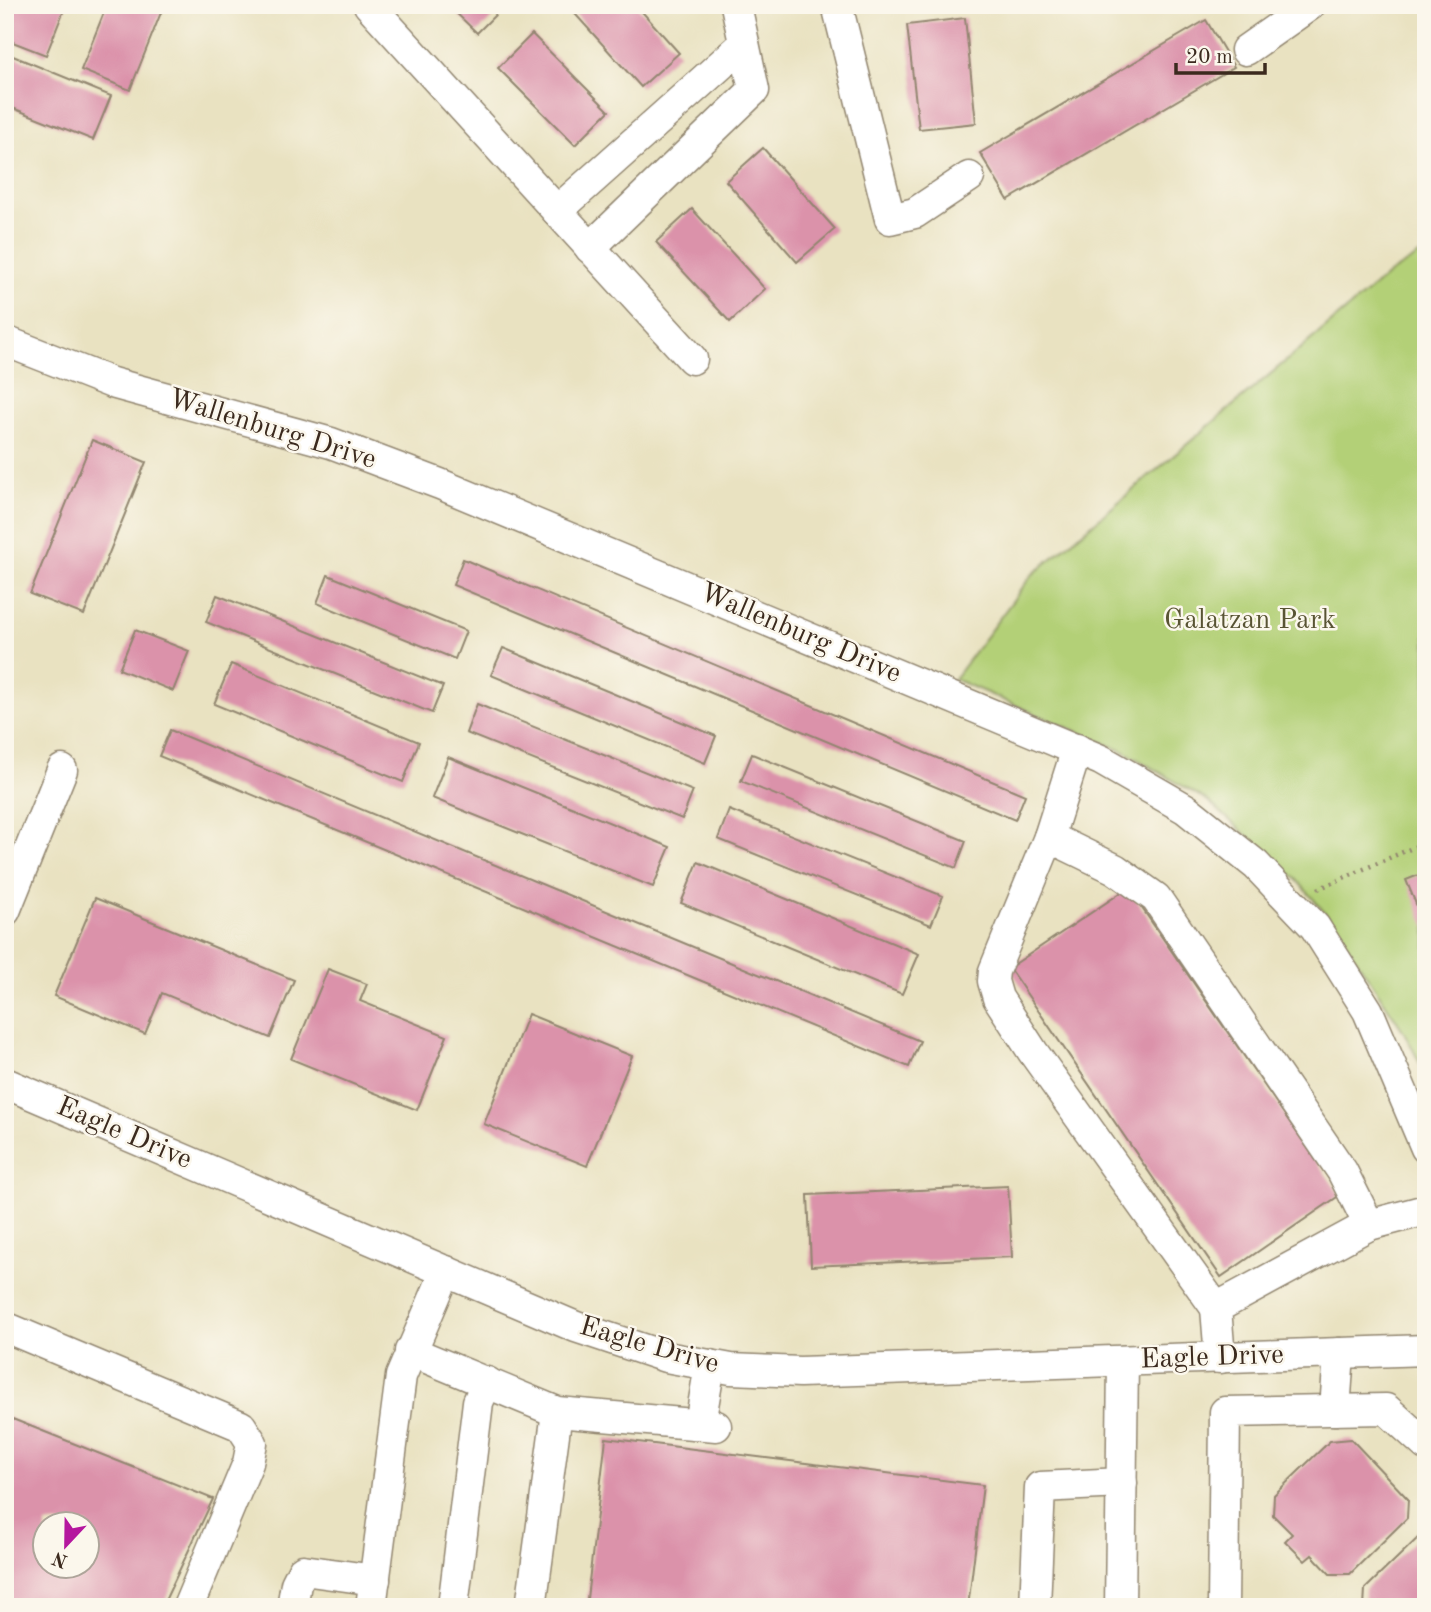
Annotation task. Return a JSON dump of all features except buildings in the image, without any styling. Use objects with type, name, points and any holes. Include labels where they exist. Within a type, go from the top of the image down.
[{"type":"street","points":[[369,5],[692,359]]},
{"type":"street","points":[[590,248],[754,90],[736,5]]},
{"type":"street","points":[[837,5],[890,219],[915,213],[969,177]]},
{"type":"street","points":[[1246,50],[1310,5]]},
{"type":"street","points":[[557,211],[744,44]]},
{"type":"street","name":"Wallenburg Drive","points":[[5,341],[113,383],[331,443],[416,475],[1101,760],[1186,809],[1256,865],[1315,926],[1368,1011],[1423,1136]]},
{"type":"street","points":[[1077,749],[1049,837],[994,971],[993,981],[998,998],[1033,1052],[1216,1308],[1220,1357]]},
{"type":"street","points":[[5,911],[62,770]]},
{"type":"street","points":[[1049,837],[1115,869],[1156,898],[1342,1171],[1369,1225]]},
{"type":"street","name":"Eagle Drive","points":[[5,1083],[576,1327],[666,1357],[710,1365],[800,1372],[1426,1350]]},
{"type":"street","points":[[1216,1308],[1369,1225],[1426,1210]]},
{"type":"street","points":[[292,1607],[296,1584],[303,1570],[373,1593],[401,1376],[446,1271]]},
{"type":"street","points":[[5,1327],[241,1426],[252,1443],[248,1463],[188,1607]]},
{"type":"street","points":[[410,1350],[557,1412],[708,1425],[710,1365]]},
{"type":"street","points":[[1335,1410],[1339,1353]]},
{"type":"street","points":[[1121,1607],[1123,1361]]},
{"type":"street","points":[[453,1607],[478,1402],[487,1382]]},
{"type":"street","points":[[1223,1607],[1225,1412],[1386,1409],[1426,1445]]},
{"type":"street","points":[[531,1607],[557,1412]]},
{"type":"street","points":[[1035,1607],[1040,1487],[1122,1483]]},
{"type":"path","points":[[1291,901],[1426,842]]},
{"type":"green space","name":"Galatzan Park","points":[[1426,251],[1426,1075],[1404,1032],[1328,916],[1296,879],[1208,801],[1125,752],[954,679],[1032,575],[1389,274]]}]
